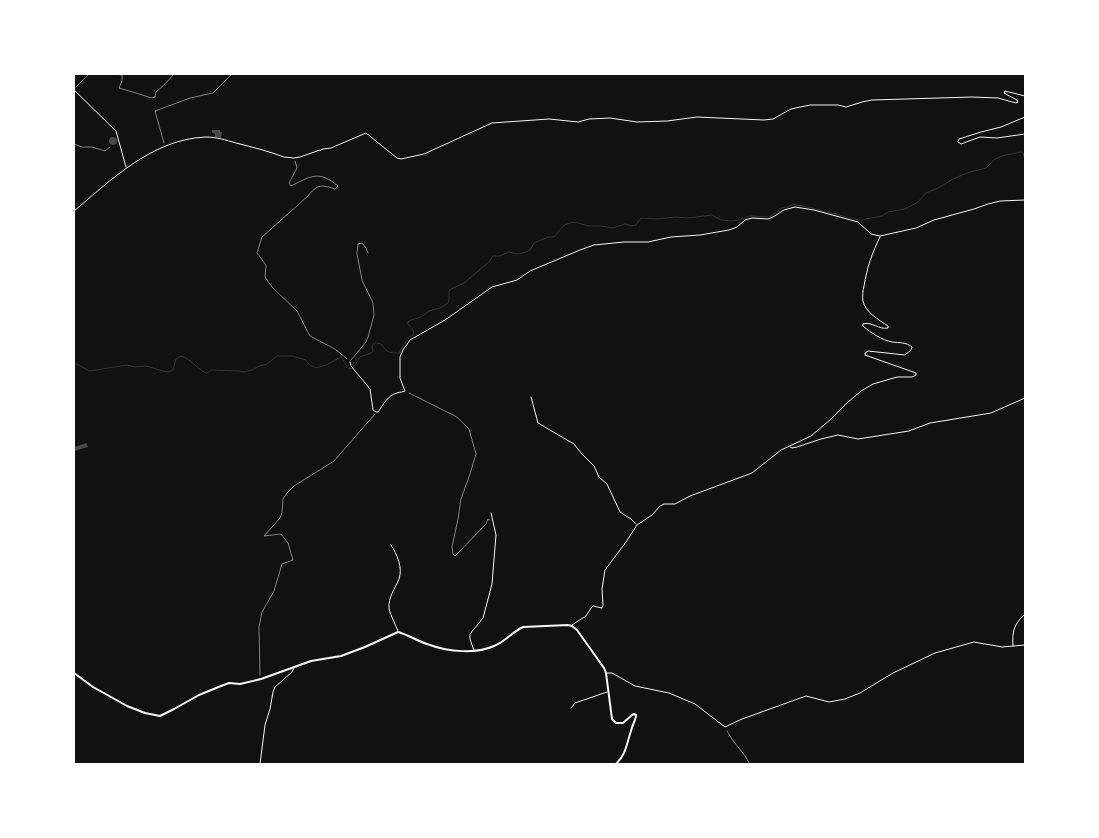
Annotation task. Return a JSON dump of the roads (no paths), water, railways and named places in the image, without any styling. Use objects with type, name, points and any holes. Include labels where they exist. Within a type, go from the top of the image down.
[{"type":"street","points":[[74,90],[116,131],[126,168]]},
{"type":"street","points":[[74,211],[126,168],[165,146],[207,137],[226,140],[284,157],[294,158],[331,148],[366,133],[397,158],[401,159],[424,154],[492,123],[549,119],[578,122],[589,119],[610,118],[636,122],[667,121],[697,117],[764,120],[810,105],[838,105],[846,107],[872,100],[972,97],[998,98],[1016,103],[1018,100],[1004,93],[1005,91],[1025,96]]},
{"type":"street","points":[[1025,117],[1001,127],[959,140],[958,142],[961,144],[980,137],[997,138],[1025,134]]},
{"type":"street","points":[[350,362],[351,366],[370,389],[373,410],[378,412],[390,396],[405,391],[400,378],[400,357],[410,340],[445,320],[492,288],[517,280],[530,271],[594,245],[648,242],[671,237],[729,230],[737,227],[745,220],[752,218],[768,219],[784,210],[795,207],[858,222],[871,234],[880,236],[916,228],[934,220],[1000,201],[1025,200]]},
{"type":"street","points":[[572,626],[586,616],[593,606],[602,608],[605,570],[637,525],[652,515],[660,506],[675,504],[690,496],[752,473],[781,450],[811,436],[861,391],[873,384],[916,375],[914,371],[899,368],[865,353],[905,355],[912,350],[910,344],[884,339],[863,326],[863,324],[868,323],[881,329],[888,328],[888,326],[867,310],[863,302],[867,269],[880,236]]},
{"type":"street","points":[[531,397],[538,423],[574,444],[594,466],[599,477],[606,484],[620,512],[637,525]]},
{"type":"street","points":[[788,446],[792,448],[797,447],[838,435],[858,439],[909,431],[930,423],[991,414],[1025,398]]},
{"type":"street","points":[[474,652],[470,634],[483,618],[492,584],[496,536],[491,513]]},
{"type":"street","points":[[391,545],[400,566],[400,578],[392,591],[389,608],[398,632],[431,646],[463,652],[474,652],[495,646],[523,627],[563,625],[572,626],[577,630],[604,668],[614,722],[623,722],[634,714],[636,715],[625,754],[616,764]]},
{"type":"street","points":[[1013,646],[1012,635],[1017,622],[1025,614]]},
{"type":"street","points":[[74,673],[92,687],[127,706],[160,716],[199,695],[221,686],[261,679],[311,662],[342,656],[365,648],[398,632]]},
{"type":"street","points":[[606,673],[612,673],[635,686],[670,693],[695,704],[725,727],[806,696],[829,702],[845,699],[935,653],[974,642],[1002,647],[1025,645]]},
{"type":"street","points":[[260,764],[265,725],[273,692],[275,687],[292,672],[294,667]]},
{"type":"street","points":[[571,708],[574,703],[608,692]]},
{"type":"waterway","points":[[74,363],[90,371],[127,365],[135,367],[146,366],[168,372],[173,370],[176,359],[181,356],[207,373],[211,370],[243,372],[252,370],[267,364],[277,356],[292,356],[306,360],[313,367],[322,366],[341,357],[348,368],[351,369],[360,357],[373,351],[372,346],[374,343],[381,344],[388,352],[399,353],[408,337],[414,333],[408,322],[448,303],[449,291],[464,283],[489,262],[493,256],[500,256],[509,252],[518,254],[526,252],[530,250],[534,243],[548,237],[554,237],[564,225],[574,222],[589,226],[613,228],[625,224],[636,225],[641,218],[688,218],[712,215],[721,220],[731,221],[750,216],[769,217],[792,204],[860,220],[905,209],[918,202],[926,193],[967,173],[986,168],[995,159],[1002,156],[1021,152],[1025,160]]}]
